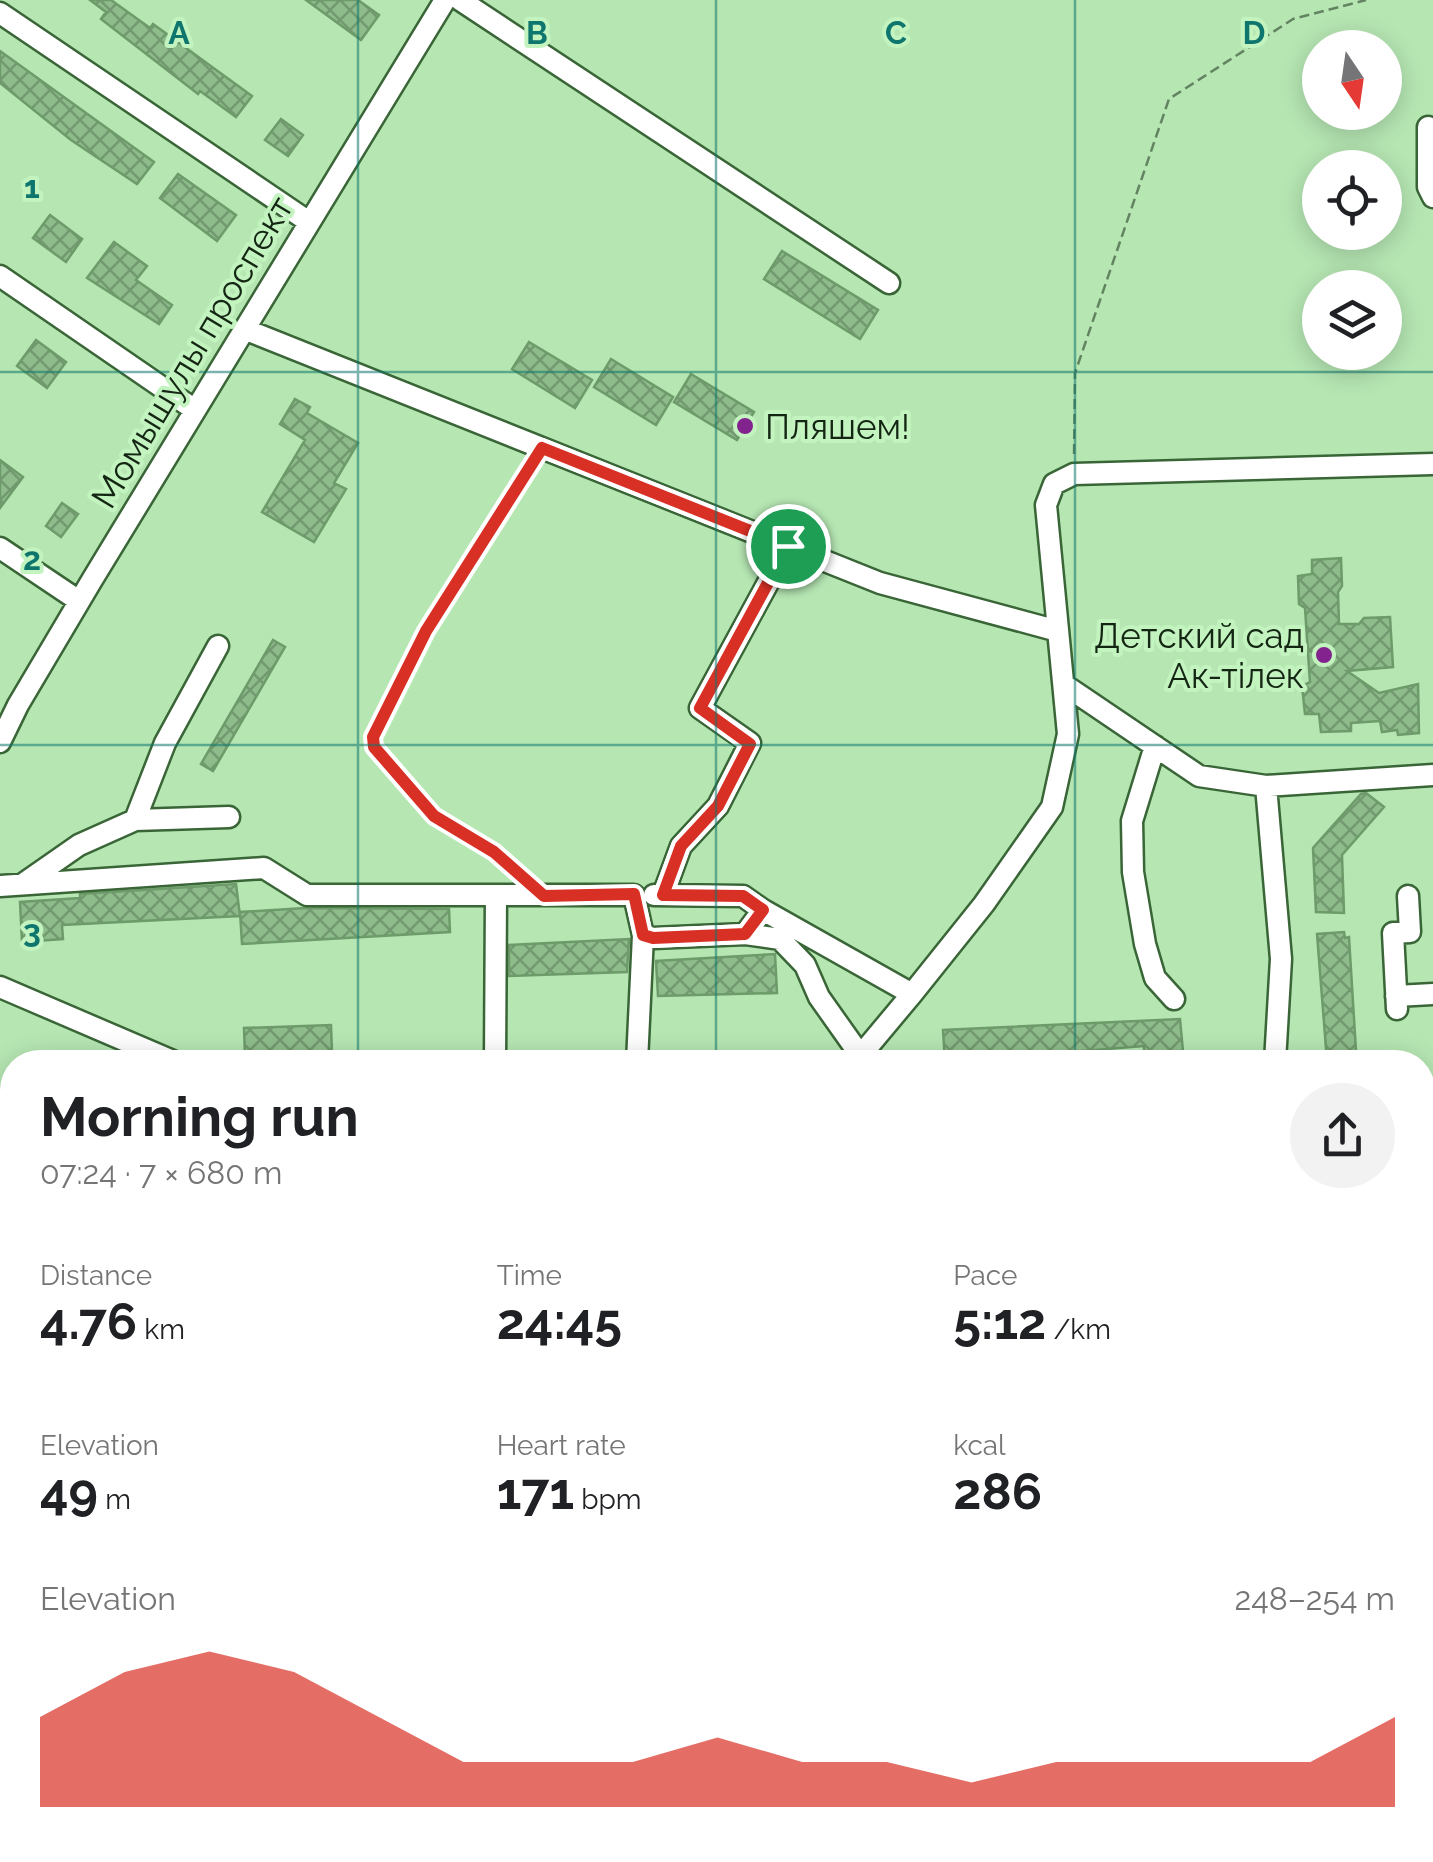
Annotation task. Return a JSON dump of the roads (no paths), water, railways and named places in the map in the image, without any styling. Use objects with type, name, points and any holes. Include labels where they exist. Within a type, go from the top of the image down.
[{"type":"street","name":"Момышулы проспект","points":[[0,742],[79,602],[444,0]]},
{"type":"street","points":[[460,0],[888,282]]},
{"type":"street","points":[[0,13],[308,222]]},
{"type":"street","points":[[1428,127],[1428,187],[1433,197]]},
{"type":"street","points":[[0,276],[195,410]]},
{"type":"street","points":[[244,329],[880,583],[1058,631]]},
{"type":"street","points":[[865,1050],[984,904],[1052,807],[1068,734],[1046,505],[1054,484],[1074,474],[1251,466],[1433,464]]},
{"type":"street","points":[[663,895],[681,846],[718,806],[750,744],[700,708],[788,546]]},
{"type":"street","points":[[0,548],[79,602]]},
{"type":"street","points":[[135,820],[165,743],[218,646]]},
{"type":"street","points":[[1066,686],[1198,776],[1266,786],[1433,776]]},
{"type":"street","points":[[1155,746],[1132,821],[1134,872],[1145,944],[1155,978],[1174,999]]},
{"type":"street","points":[[1266,786],[1281,959],[1277,1050]]},
{"type":"street","points":[[11,886],[135,820],[230,816]]},
{"type":"street","points":[[11,886],[264,868],[307,895],[743,896],[912,994]]},
{"type":"street","points":[[634,894],[643,935],[638,1050]]},
{"type":"street","points":[[494,1050],[496,895]]},
{"type":"street","points":[[1408,896],[1410,932],[1393,933],[1396,1002],[1433,994]]},
{"type":"street","points":[[745,934],[763,910]]},
{"type":"street","points":[[643,935],[653,938],[745,934],[780,939],[805,965],[851,1050]]},
{"type":"street","points":[[0,987],[148,1050]]},
{"type":"place","name":"Пляшем!","points":[[745,426]]},
{"type":"place","name":"Детский сад Ак-тiлек","points":[[1324,655]]}]
